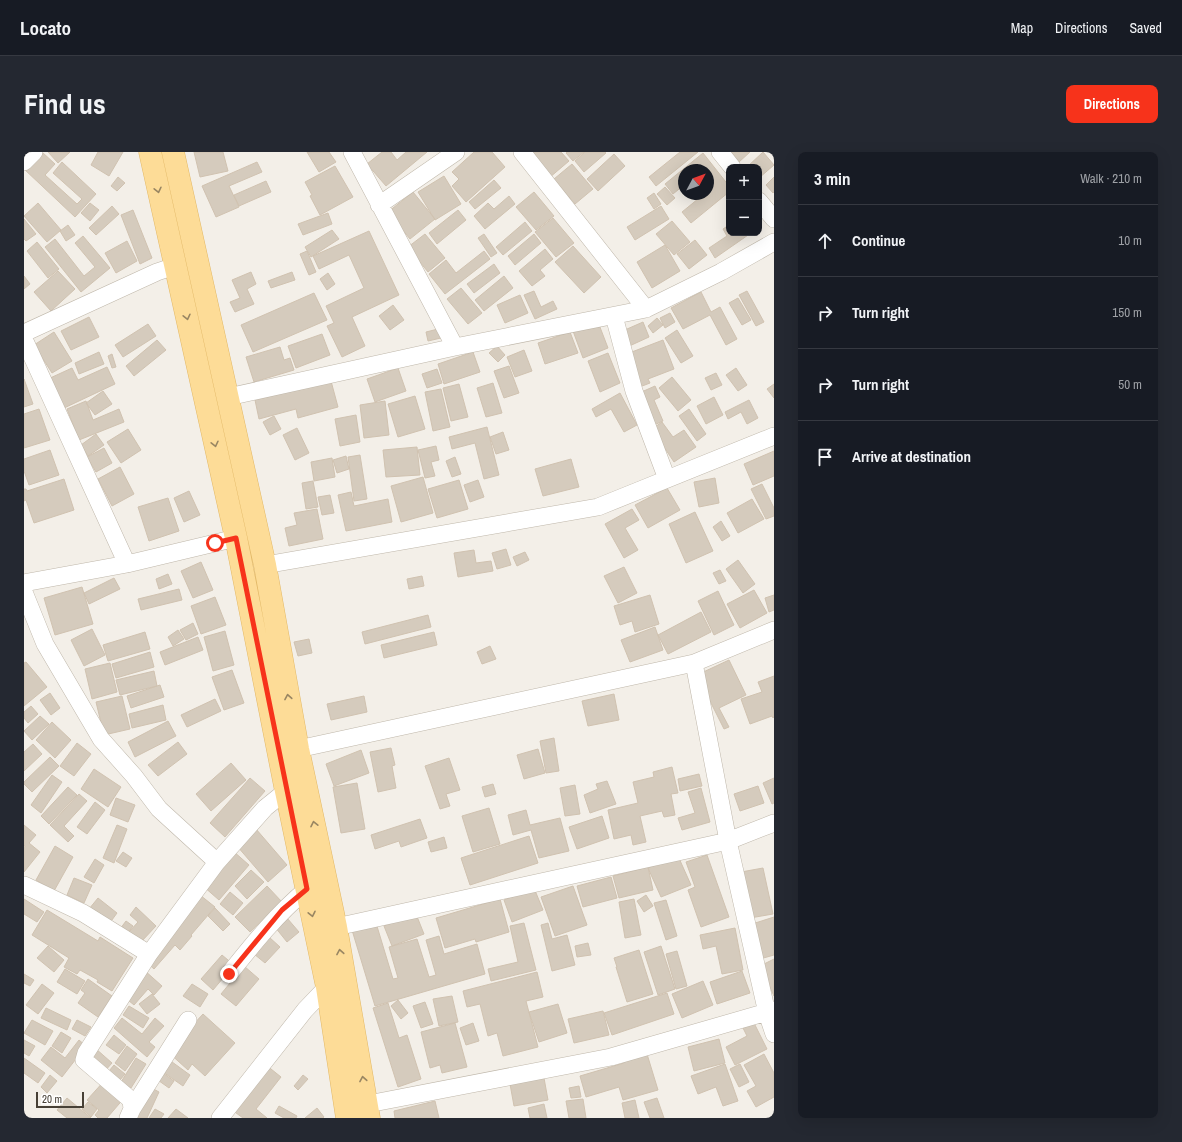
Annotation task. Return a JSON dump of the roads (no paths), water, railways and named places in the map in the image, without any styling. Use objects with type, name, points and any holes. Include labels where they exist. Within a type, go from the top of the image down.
[{"type":"main road","points":[[150,152],[236,538],[286,791],[327,987],[347,1118]]},
{"type":"main road","points":[[173,152],[265,564],[298,749],[336,927],[369,1111]]},
{"type":"street","points":[[24,162],[34,152]]},
{"type":"street","points":[[352,152],[455,347]]},
{"type":"street","points":[[379,205],[456,152]]},
{"type":"street","points":[[522,152],[646,310]]},
{"type":"street","points":[[720,152],[730,164]]},
{"type":"street","points":[[762,205],[774,220]]},
{"type":"street","points":[[228,397],[455,347],[646,310],[721,272],[774,242]]},
{"type":"street","points":[[24,333],[157,272],[175,266]]},
{"type":"street","points":[[614,316],[634,392],[667,479]]},
{"type":"street","points":[[24,338],[127,564]]},
{"type":"street","points":[[265,564],[598,507],[774,436]]},
{"type":"street","points":[[24,584],[127,564],[236,538]]},
{"type":"street","points":[[24,592],[45,644],[101,739],[134,776],[159,809],[217,862]]},
{"type":"street","points":[[298,749],[694,662],[774,630]]},
{"type":"street","points":[[694,662],[728,841],[770,1012],[774,1034]]},
{"type":"street","points":[[130,1114],[131,1100],[84,1060],[86,1053],[149,954],[217,862],[265,808],[286,791]]},
{"type":"street","points":[[336,927],[728,841],[774,823]]},
{"type":"street","points":[[24,885],[83,913],[149,954]]},
{"type":"street","points":[[229,974],[282,910],[307,889]]},
{"type":"street","points":[[220,1118],[305,1010],[327,987]]},
{"type":"street","points":[[369,1111],[611,1057],[770,1012]]},
{"type":"street","points":[[130,1114],[188,1020]]}]
